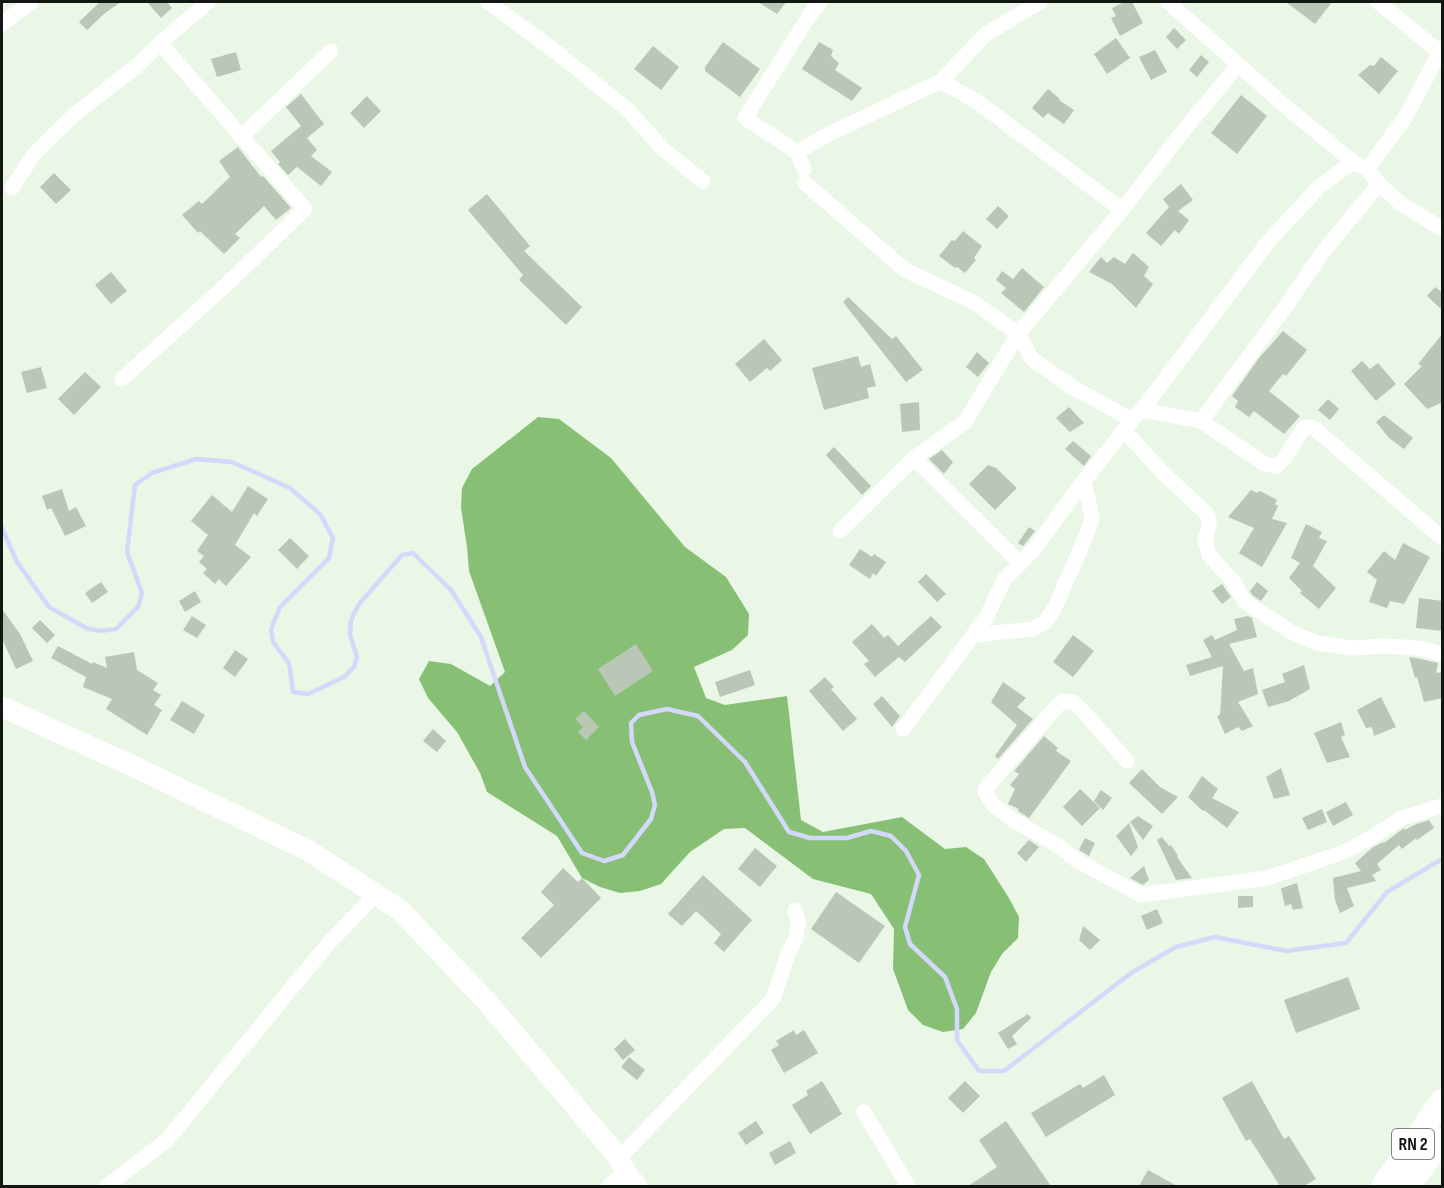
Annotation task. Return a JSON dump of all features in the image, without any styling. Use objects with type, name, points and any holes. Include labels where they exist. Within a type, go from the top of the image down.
[{"type":"main road","name":"RN 2","points":[[1383,1186],[1443,1101]]},
{"type":"main road","name":"RN 2","points":[[1408,1186],[1443,1140]]},
{"type":"street","points":[[2,24],[31,2]]},
{"type":"street","points":[[12,188],[34,154],[74,115],[138,65],[208,2]]},
{"type":"street","points":[[488,2],[551,48],[627,109],[663,149],[703,182]]},
{"type":"street","points":[[820,2],[745,118],[797,152],[804,176],[905,270],[975,303],[1018,334],[1032,359],[1072,387],[1132,420],[1201,421],[1265,464],[1276,466],[1283,460],[1304,428],[1314,428],[1443,538]]},
{"type":"street","points":[[797,152],[829,134],[941,81],[986,34],[1040,2]]},
{"type":"street","points":[[1168,2],[1400,203],[1443,230]]},
{"type":"street","points":[[903,729],[986,618],[1004,580],[1034,549],[1268,242],[1320,186],[1360,166],[1405,118],[1442,51],[1378,2]]},
{"type":"street","points":[[123,379],[305,209],[160,43]]},
{"type":"street","points":[[241,137],[331,51]]},
{"type":"street","points":[[840,531],[914,458],[965,422],[1018,334],[1122,210],[1238,65]]},
{"type":"street","points":[[941,81],[979,103],[1122,210]]},
{"type":"street","points":[[1201,421],[1323,252],[1379,184]]},
{"type":"street","points":[[1132,420],[1162,472],[1206,513],[1209,525],[1205,540],[1209,555],[1233,581],[1245,602],[1293,633],[1317,643],[1352,648],[1404,647],[1443,654]]},
{"type":"street","points":[[914,458],[1020,564]]},
{"type":"street","points":[[974,635],[1033,629],[1045,622],[1054,609],[1092,520],[1083,482]]},
{"type":"street","points":[[1127,761],[1082,710],[1073,702],[1064,701],[1058,705],[986,788],[985,792],[993,805],[1013,820],[1078,861],[1141,896],[1281,874],[1344,852],[1402,818],[1443,806]]},
{"type":"street","points":[[2,707],[133,766],[309,851],[400,910],[488,1003],[622,1176],[773,999],[788,954],[796,938],[798,921],[795,910]]},
{"type":"street","points":[[107,1186],[167,1140],[327,945],[375,895]]},
{"type":"street","points":[[864,1113],[908,1186]]},
{"type":"green space","points":[[538,417],[559,419],[611,458],[685,547],[726,577],[749,614],[748,635],[732,650],[694,667],[706,698],[725,705],[787,696],[801,820],[823,832],[902,817],[945,849],[966,847],[984,859],[1019,917],[1018,938],[1002,954],[991,972],[976,1013],[963,1029],[943,1032],[923,1025],[908,1010],[893,969],[894,929],[871,894],[813,879],[745,828],[724,829],[690,852],[661,884],[640,891],[620,893],[582,878],[557,836],[487,792],[480,773],[457,732],[428,698],[419,679],[429,661],[451,664],[490,686],[505,672],[469,571],[461,508],[462,488],[472,469]]},
{"type":"building","points":[[100,2],[121,2],[87,30],[79,22]]},
{"type":"building","points":[[147,2],[167,2],[172,8],[161,18]]},
{"type":"building","points":[[758,2],[786,2],[777,14]]},
{"type":"building","points":[[1124,2],[1132,2],[1143,23],[1120,36],[1111,18],[1116,16],[1112,8]]},
{"type":"building","points":[[1286,2],[1332,2],[1315,24]]},
{"type":"building","points":[[1174,28],[1186,40],[1177,49],[1166,37]]},
{"type":"building","points":[[1116,38],[1130,58],[1107,74],[1094,54]]},
{"type":"building","points":[[723,42],[760,69],[740,97],[705,71],[705,67]]},
{"type":"building","points":[[819,42],[833,50],[831,56],[839,63],[835,70],[862,88],[852,101],[802,69]]},
{"type":"building","points":[[653,46],[679,67],[661,90],[634,69]]},
{"type":"building","points":[[1155,50],[1167,72],[1151,80],[1139,57]]},
{"type":"building","points":[[236,52],[241,70],[217,77],[211,59]]},
{"type":"building","points":[[1201,55],[1209,62],[1197,77],[1189,70]]},
{"type":"building","points":[[1381,57],[1398,71],[1379,94],[1358,75],[1370,65],[1374,66]]},
{"type":"building","points":[[1048,89],[1074,110],[1064,124],[1048,113],[1043,118],[1032,108]]},
{"type":"building","points":[[301,94],[324,124],[307,138],[317,150],[311,156],[332,172],[321,186],[297,167],[288,175],[278,164],[280,162],[271,151],[301,126],[286,107]]},
{"type":"building","points":[[1241,95],[1267,116],[1237,154],[1211,133]]},
{"type":"building","points":[[367,96],[381,111],[364,128],[350,113]]},
{"type":"building","points":[[238,147],[261,177],[263,176],[291,208],[276,220],[264,206],[235,234],[240,238],[224,254],[200,231],[198,233],[182,215],[199,201],[202,204],[230,177],[219,161]]},
{"type":"building","points":[[54,173],[71,190],[56,204],[40,187]]},
{"type":"building","points":[[1181,184],[1193,200],[1178,211],[1189,220],[1179,234],[1175,230],[1161,246],[1146,233],[1169,207],[1163,199]]},
{"type":"building","points":[[487,194],[530,246],[524,251],[582,307],[566,325],[519,280],[523,275],[468,210]]},
{"type":"building","points":[[998,206],[1009,216],[997,229],[986,219]]},
{"type":"building","points":[[963,231],[982,246],[974,258],[976,260],[965,273],[939,256]]},
{"type":"building","points":[[1133,253],[1149,267],[1144,276],[1153,284],[1136,308],[1112,284],[1089,272],[1101,257],[1107,263],[1114,257],[1125,264]]},
{"type":"building","points":[[1022,268],[1044,287],[1024,312],[1001,293],[1006,288],[996,280],[1002,271],[1013,279]]},
{"type":"building","points":[[111,272],[127,291],[111,304],[95,285]]},
{"type":"building","points":[[1435,287],[1443,293],[1443,311],[1427,296]]},
{"type":"building","points":[[848,297],[892,339],[896,336],[923,370],[906,382],[843,302]]},
{"type":"building","points":[[1283,331],[1307,350],[1286,376],[1283,374],[1269,391],[1300,416],[1284,434],[1254,411],[1249,417],[1235,407],[1238,401],[1232,396],[1259,358]]},
{"type":"building","points":[[1443,333],[1443,402],[1427,409],[1404,384],[1422,366],[1418,364]]},
{"type":"building","points":[[764,339],[782,360],[770,371],[767,368],[750,382],[735,364]]},
{"type":"building","points":[[977,352],[989,363],[978,377],[966,367]]},
{"type":"building","points":[[858,356],[861,367],[870,364],[876,386],[867,388],[869,398],[824,410],[812,368]]},
{"type":"building","points":[[1362,361],[1370,369],[1378,363],[1396,384],[1376,401],[1351,371]]},
{"type":"building","points":[[41,367],[47,388],[27,393],[21,372]]},
{"type":"building","points":[[85,372],[101,387],[74,415],[58,399]]},
{"type":"building","points":[[1328,399],[1339,409],[1330,420],[1318,410]]},
{"type":"building","points":[[919,402],[920,430],[902,432],[900,404]]},
{"type":"building","points":[[1069,407],[1084,423],[1070,432],[1056,418]]},
{"type":"building","points":[[1384,415],[1413,438],[1404,449],[1389,438],[1376,422]]},
{"type":"building","points":[[1073,441],[1091,456],[1084,466],[1065,449]]},
{"type":"building","points":[[834,447],[871,486],[862,495],[826,455]]},
{"type":"building","points":[[942,450],[953,462],[944,474],[929,459]]},
{"type":"building","points":[[988,465],[996,468],[1017,488],[995,510],[969,484]]},
{"type":"building","points":[[248,486],[268,499],[257,516],[254,513],[235,545],[251,557],[226,586],[219,579],[215,584],[203,573],[207,569],[199,562],[204,556],[197,551],[208,535],[191,521],[212,495],[232,512]]},
{"type":"building","points":[[62,489],[69,511],[76,507],[86,526],[65,536],[51,508],[47,510],[42,496]]},
{"type":"building","points":[[1251,490],[1257,493],[1260,491],[1277,500],[1275,504],[1278,506],[1272,519],[1287,523],[1262,567],[1239,553],[1254,528],[1228,517]]},
{"type":"building","points":[[1306,524],[1322,532],[1319,538],[1327,541],[1313,566],[1336,588],[1319,609],[1300,593],[1302,591],[1289,578],[1300,563],[1291,558]]},
{"type":"building","points":[[1029,527],[1035,531],[1023,546],[1018,543]]},
{"type":"building","points":[[290,538],[309,556],[297,569],[278,550]]},
{"type":"building","points":[[1403,543],[1430,557],[1404,604],[1390,601],[1387,608],[1369,602],[1377,580],[1367,572],[1384,551],[1395,560]]},
{"type":"building","points":[[860,549],[886,562],[876,576],[873,573],[870,579],[849,565]]},
{"type":"building","points":[[926,574],[946,594],[937,602],[918,582]]},
{"type":"building","points":[[101,582],[108,592],[92,603],[85,593]]},
{"type":"building","points":[[1257,582],[1268,591],[1261,601],[1250,591]]},
{"type":"building","points":[[1222,584],[1231,597],[1222,604],[1212,591]]},
{"type":"building","points":[[195,591],[201,602],[185,612],[179,601]]},
{"type":"building","points":[[1419,598],[1443,601],[1443,631],[1416,628]]},
{"type":"building","points":[[2,609],[20,634],[33,661],[16,669],[2,639]]},
{"type":"building","points":[[192,616],[206,625],[197,638],[183,630]]},
{"type":"building","points":[[931,616],[942,627],[905,662],[899,657],[875,677],[864,664],[869,661],[852,642],[872,624],[884,638],[888,635],[898,646]]},
{"type":"building","points":[[1248,616],[1252,618],[1257,637],[1229,644],[1244,671],[1253,668],[1258,694],[1238,702],[1253,726],[1242,731],[1238,727],[1225,734],[1217,716],[1220,715],[1223,666],[1190,676],[1186,665],[1212,657],[1203,640],[1212,635],[1215,640],[1237,630],[1234,619]]},
{"type":"building","points":[[40,620],[55,635],[47,643],[32,628]]},
{"type":"building","points":[[1073,635],[1094,651],[1073,677],[1053,662]]},
{"type":"building","points":[[636,644],[653,671],[615,696],[598,669]]},
{"type":"building","points":[[58,646],[92,664],[93,662],[107,668],[105,657],[134,652],[137,670],[158,683],[153,690],[161,695],[154,705],[162,710],[147,735],[106,709],[112,699],[83,687],[86,677],[51,658]]},
{"type":"building","points":[[235,650],[248,659],[235,677],[223,668]]},
{"type":"building","points":[[1409,657],[1438,663],[1436,673],[1443,672],[1443,698],[1424,702]]},
{"type":"building","points":[[1304,665],[1310,689],[1289,701],[1268,707],[1262,690],[1285,682],[1282,674]]},
{"type":"building","points":[[750,670],[755,685],[720,697],[715,682]]},
{"type":"building","points":[[825,677],[834,687],[831,689],[857,719],[843,731],[809,691]]},
{"type":"building","points":[[1003,682],[1026,698],[1017,707],[1033,719],[998,759],[995,756],[1017,725],[991,702]]},
{"type":"building","points":[[882,696],[900,716],[892,727],[873,704]]},
{"type":"building","points":[[1381,697],[1396,727],[1374,736],[1372,727],[1366,728],[1357,710]]},
{"type":"building","points":[[182,701],[205,715],[194,734],[170,720]]},
{"type":"building","points":[[584,711],[599,727],[586,740],[578,732],[583,727],[575,719]]},
{"type":"building","points":[[1341,722],[1345,735],[1341,737],[1350,757],[1327,763],[1314,733]]},
{"type":"building","points":[[433,729],[446,741],[437,752],[423,741]]},
{"type":"building","points":[[1044,736],[1058,748],[1056,751],[1071,761],[1029,818],[1018,811],[1019,809],[1008,804],[1015,789],[1010,785],[1019,774],[1014,771]]},
{"type":"building","points":[[1281,768],[1290,795],[1274,799],[1266,777]]},
{"type":"building","points":[[1142,769],[1160,787],[1178,797],[1162,814],[1129,783]]},
{"type":"building","points":[[1202,776],[1218,789],[1212,798],[1239,812],[1227,828],[1188,797]]},
{"type":"building","points":[[1080,789],[1100,808],[1082,826],[1063,807]]},
{"type":"building","points":[[1101,790],[1112,798],[1103,810],[1094,801]]},
{"type":"building","points":[[1346,802],[1353,815],[1333,826],[1326,812]]},
{"type":"building","points":[[1322,809],[1327,822],[1308,830],[1302,818]]},
{"type":"building","points":[[1138,816],[1153,826],[1143,840],[1130,822]]},
{"type":"building","points":[[1429,820],[1434,828],[1402,849],[1399,845],[1377,864],[1381,870],[1372,875],[1376,881],[1347,888],[1354,906],[1340,913],[1335,900],[1333,878],[1361,871],[1355,863],[1372,848],[1384,843],[1404,828],[1405,830]]},
{"type":"building","points":[[1129,823],[1138,847],[1131,856],[1116,836]]},
{"type":"building","points":[[1162,837],[1169,846],[1171,845],[1192,878],[1176,880],[1157,840]]},
{"type":"building","points":[[1085,838],[1095,843],[1089,856],[1079,850]]},
{"type":"building","points":[[1029,840],[1039,847],[1026,862],[1017,853]]},
{"type":"building","points":[[755,848],[777,866],[760,887],[738,869]]},
{"type":"building","points":[[1144,866],[1149,880],[1143,885],[1130,878]]},
{"type":"building","points":[[563,868],[578,882],[582,878],[601,898],[541,958],[521,938],[554,905],[541,892]]},
{"type":"building","points":[[703,875],[752,920],[724,952],[714,943],[721,934],[696,911],[682,926],[668,914]]},
{"type":"building","points":[[1297,883],[1303,908],[1293,910],[1291,904],[1285,906],[1281,889]]},
{"type":"building","points":[[836,892],[885,926],[859,963],[811,929]]},
{"type":"building","points":[[1238,896],[1253,896],[1253,907],[1238,908]]},
{"type":"building","points":[[1157,909],[1163,923],[1147,930],[1141,916]]},
{"type":"building","points":[[1083,926],[1100,940],[1090,950],[1079,940]]},
{"type":"building","points":[[1348,977],[1360,1009],[1296,1033],[1284,1000]]},
{"type":"building","points":[[1028,1014],[1031,1018],[1012,1036],[1017,1044],[1008,1049],[998,1033]]},
{"type":"building","points":[[794,1030],[796,1035],[804,1030],[818,1053],[784,1073],[771,1050],[779,1045],[776,1041]]},
{"type":"building","points":[[625,1039],[635,1050],[623,1060],[614,1049]]},
{"type":"building","points":[[629,1057],[645,1070],[637,1080],[621,1067]]},
{"type":"building","points":[[1104,1075],[1115,1095],[1046,1137],[1031,1113],[1080,1084],[1083,1088]]},
{"type":"building","points":[[822,1081],[842,1114],[810,1134],[792,1105],[808,1095],[806,1091]]},
{"type":"building","points":[[965,1081],[980,1096],[963,1113],[948,1098]]},
{"type":"building","points":[[1252,1081],[1284,1139],[1289,1136],[1316,1179],[1304,1186],[1280,1186],[1250,1139],[1246,1141],[1222,1098]]},
{"type":"building","points":[[756,1121],[764,1133],[746,1145],[738,1133]]},
{"type":"building","points":[[1006,1121],[1051,1186],[968,1186],[997,1167],[979,1140]]},
{"type":"building","points":[[790,1141],[796,1153],[775,1165],[769,1153]]},
{"type":"building","points":[[1148,1170],[1177,1186],[1139,1186]]},
{"type":"waterway","points":[[2,528],[17,562],[49,607],[86,628],[100,631],[116,629],[138,607],[142,593],[127,552],[135,485],[152,473],[196,459],[232,462],[290,488],[320,514],[333,538],[329,558],[280,607],[271,629],[273,642],[289,663],[293,692],[308,694],[344,677],[354,667],[357,657],[350,635],[351,620],[359,604],[402,555],[413,553],[451,590],[481,637],[525,767],[582,853],[604,861],[623,855],[651,819],[655,805],[632,742],[631,723],[639,715],[667,709],[698,716],[745,762],[789,832],[810,838],[847,838],[871,831],[891,836],[906,851],[919,875],[905,927],[910,944],[945,977],[957,1009],[957,1040],[979,1071],[1004,1071],[1131,973],[1176,947],[1215,937],[1286,951],[1346,943],[1387,892],[1442,859]]}]
